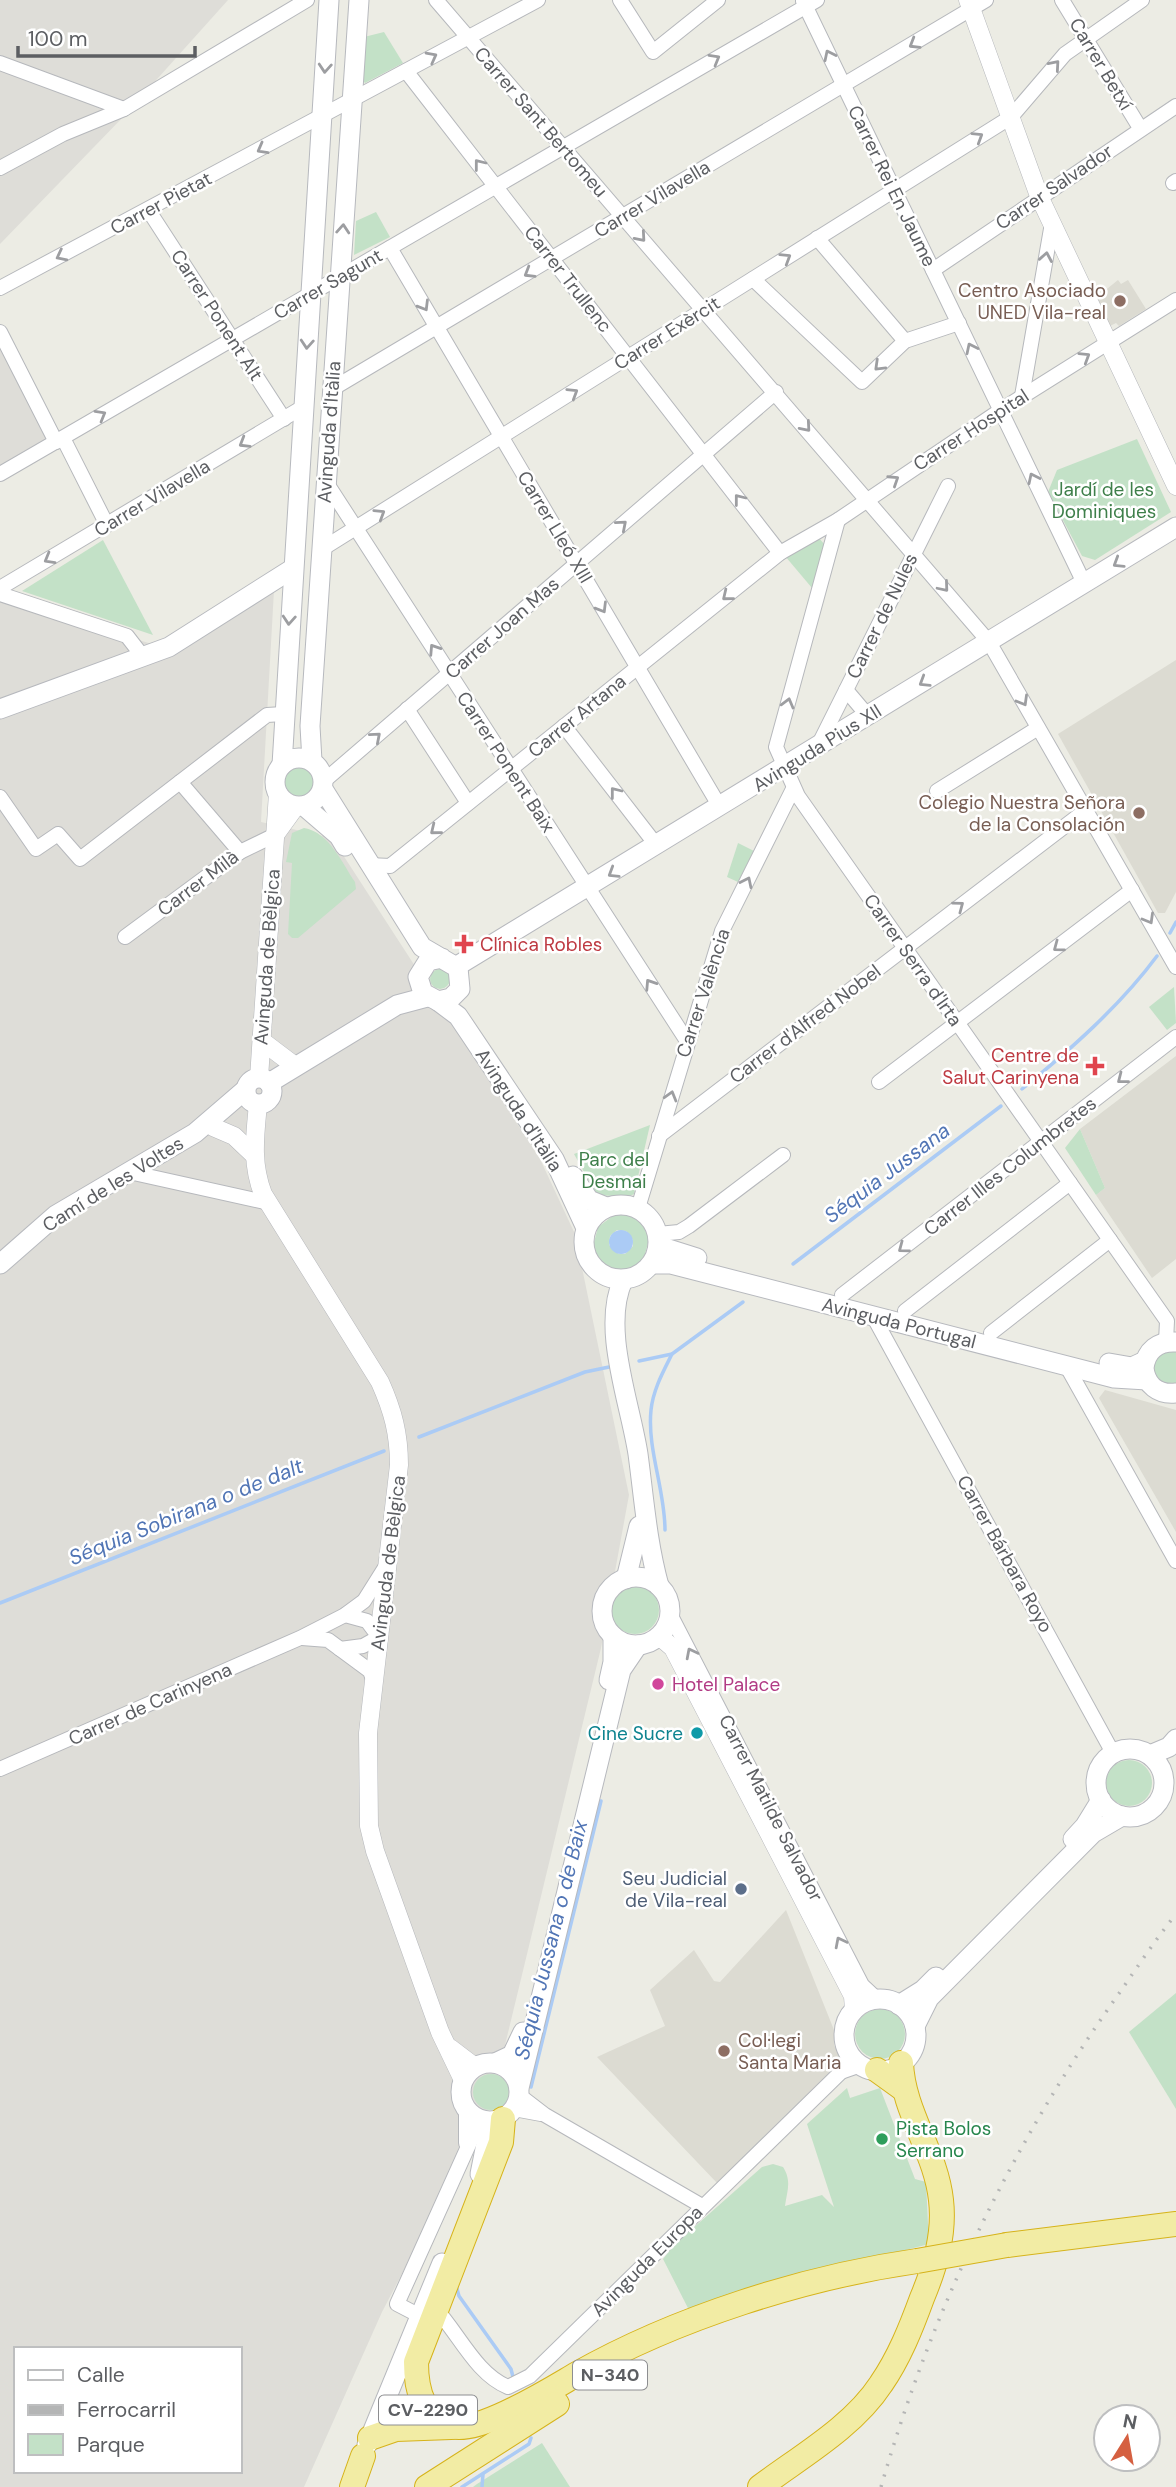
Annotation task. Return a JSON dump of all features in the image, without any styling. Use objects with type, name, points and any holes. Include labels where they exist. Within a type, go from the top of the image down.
[{"type":"highway","points":[[760,2487],[842,2426],[880,2386],[906,2340],[932,2274],[941,2238],[941,2199],[902,2076],[863,2063]]},
{"type":"highway","name":"CV-2290","points":[[497,2109],[501,2142],[428,2315],[416,2362],[415,2388],[428,2411],[451,2427],[472,2425],[526,2403]]},
{"type":"highway","name":"N-340","points":[[411,2487],[526,2403],[590,2367],[748,2301],[835,2276],[917,2261],[1007,2245],[1176,2224]]},
{"type":"highway","name":"N-340","points":[[427,2487],[594,2382],[696,2334],[811,2291],[917,2261]]},
{"type":"highway","points":[[366,2447],[396,2429],[451,2427]]},
{"type":"highway","name":"CV-2290","points":[[352,2487],[366,2447]]},
{"type":"highway","points":[[439,2487],[476,2455]]},
{"type":"main road","name":"Avinguda d'Itàlia","points":[[282,765],[283,714],[329,0]]},
{"type":"main road","name":"Avinguda d'Itàlia","points":[[312,761],[310,726],[359,0]]},
{"type":"main road","name":"Avinguda Pius XII","points":[[449,962],[588,888],[1176,527]]},
{"type":"main road","points":[[0,709],[169,647],[292,569]]},
{"type":"main road","points":[[323,785],[316,800],[300,806],[282,799],[275,778],[282,765],[296,758],[312,761],[318,766],[323,785],[369,865],[422,947],[449,962],[461,975],[460,989],[451,998],[426,988]]},
{"type":"main road","name":"Avinguda d'Itàlia","points":[[300,806],[339,836],[415,953],[426,988],[458,1016],[554,1159],[586,1228]]},
{"type":"main road","points":[[426,988],[428,961],[449,962]]},
{"type":"main road","points":[[257,1092],[295,1066],[426,988]]},
{"type":"main road","name":"Avinguda d'Itàlia","points":[[460,989],[464,1010],[581,1190],[589,1200],[606,1207]]},
{"type":"main road","name":"Camí de les Voltes","points":[[0,1264],[56,1215],[204,1130],[257,1092]]},
{"type":"main road","points":[[598,1273],[623,1280],[639,1275],[656,1248],[651,1219],[638,1208],[622,1204],[606,1207],[594,1216],[586,1228],[585,1252],[598,1273],[608,1325],[615,1336]]},
{"type":"main road","name":"Avinguda Portugal","points":[[656,1248],[842,1295],[907,1318],[1114,1378],[1146,1370]]},
{"type":"main road","name":"Avinguda Portugal","points":[[656,1248],[671,1264],[873,1316],[907,1318],[991,1333],[1146,1370]]},
{"type":"main road","points":[[623,1280],[615,1297],[615,1336],[638,1454],[648,1545],[659,1586]]},
{"type":"main road","points":[[1171,1342],[1152,1349],[1146,1370],[1157,1390],[1176,1393]]},
{"type":"main road","points":[[626,1579],[638,1540],[642,1497]]},
{"type":"main road","points":[[643,1578],[659,1586],[665,1593],[670,1614],[659,1636],[638,1645],[624,1643],[613,1636],[605,1624],[603,1604],[614,1586],[626,1579],[643,1578]]},
{"type":"main road","points":[[495,2063],[511,2072],[497,2109],[460,2095],[469,2073],[512,2054],[520,2040],[613,1662],[613,1636]]},
{"type":"main road","name":"CV-2290","points":[[497,2109],[599,1758],[623,1664],[638,1645]]},
{"type":"main road","points":[[1150,1755],[1176,1740]]},
{"type":"main road","points":[[1122,1816],[1106,1807],[1101,1800],[1096,1779],[1105,1760],[1113,1753],[1132,1749],[1150,1755],[1163,1774]]},
{"type":"main road","points":[[902,2076],[914,2047],[915,2026],[929,1998],[1093,1833],[1122,1816],[1142,1815],[1151,1810],[1163,1794],[1163,1774],[1176,1753]]},
{"type":"main road","points":[[900,2005],[923,1990],[1085,1826],[1101,1800]]},
{"type":"main road","points":[[863,2063],[845,2031],[855,2010],[877,1999],[900,2005],[915,2026]]},
{"type":"main road","name":"CV-2290","points":[[366,2447],[428,2315]]},
{"type":"street","points":[[0,168],[63,134],[124,109],[307,0]]},
{"type":"street","name":"Carrer Sant Bertomeu","points":[[436,0],[868,497],[989,642],[1176,967]]},
{"type":"street","points":[[322,117],[538,0]]},
{"type":"street","points":[[620,0],[653,52],[718,0]]},
{"type":"street","name":"Carrer Betxí","points":[[1062,0],[1140,128]]},
{"type":"street","name":"Carrer Exèrcit","points":[[322,549],[1011,117],[1065,54],[1142,0]]},
{"type":"street","name":"Carrer Rei En Jaume","points":[[809,2],[844,86],[1084,583]]},
{"type":"street","name":"Carrer Sagunt","points":[[0,474],[809,2]]},
{"type":"street","points":[[975,3],[1039,196],[1176,486]]},
{"type":"street","name":"Carrer Vilavella","points":[[332,389],[844,86],[975,3]]},
{"type":"street","points":[[0,63],[124,109]]},
{"type":"street","name":"Carrer Trullenc","points":[[406,71],[780,553]]},
{"type":"street","name":"Carrer Salvador","points":[[933,270],[1176,106]]},
{"type":"street","name":"Carrer Pietat","points":[[0,288],[322,117]]},
{"type":"street","name":"Carrer Ponent Alt","points":[[149,211],[285,419]]},
{"type":"street","points":[[1022,397],[1052,223]]},
{"type":"street","points":[[817,238],[905,341]]},
{"type":"street","name":"Carrer Lleó XIII","points":[[390,247],[720,807]]},
{"type":"street","points":[[753,278],[862,382],[905,341],[959,323]]},
{"type":"street","name":"Carrer Hospital","points":[[838,520],[868,497],[1000,410],[1176,300]]},
{"type":"street","points":[[0,332],[107,525]]},
{"type":"street","name":"Carrer Joan Mas","points":[[323,785],[407,709],[776,392]]},
{"type":"street","name":"Carrer Vilavella","points":[[0,588],[303,407]]},
{"type":"street","name":"Carrer Ponent Baix","points":[[326,482],[687,1041]]},
{"type":"street","name":"Carrer de Nules","points":[[818,747],[948,486]]},
{"type":"street","points":[[783,768],[776,747],[838,520]]},
{"type":"street","name":"Carrer Artana","points":[[369,865],[390,866],[780,553],[838,520]]},
{"type":"street","points":[[0,594],[127,636],[144,657]]},
{"type":"street","points":[[846,690],[868,716]]},
{"type":"street","points":[[407,709],[468,803]]},
{"type":"street","points":[[0,797],[36,849],[58,834],[80,859],[267,715],[283,714]]},
{"type":"street","points":[[564,726],[657,846]]},
{"type":"street","points":[[937,791],[1038,728]]},
{"type":"street","name":"Carrer Serra d'Irta","points":[[783,768],[793,789],[1110,1240],[1172,1322],[1171,1342]]},
{"type":"street","points":[[180,782],[240,852]]},
{"type":"street","name":"Carrer València","points":[[638,1208],[722,931],[793,789]]},
{"type":"street","name":"Avinguda de Bèlgica","points":[[278,793],[257,1092],[254,1155],[256,1174],[269,1203],[380,1382],[393,1411],[399,1436],[399,1465],[368,1733],[369,1826],[374,1851],[447,2045],[469,2073]]},
{"type":"street","points":[[275,835],[300,806]]},
{"type":"street","name":"Carrer d'Alfred Nobel","points":[[659,1136],[1086,810]]},
{"type":"street","name":"Carrer Milà","points":[[125,937],[240,852],[275,835]]},
{"type":"street","points":[[879,1082],[1132,890]]},
{"type":"street","name":"Carrer Illes Columbretes","points":[[842,1295],[1176,1037]]},
{"type":"street","points":[[262,1041],[295,1066]]},
{"type":"street","points":[[204,1130],[234,1136],[254,1155]]},
{"type":"street","points":[[656,1248],[783,1155]]},
{"type":"street","points":[[129,1172],[269,1203]]},
{"type":"street","points":[[896,1355],[907,1318],[1070,1183]]},
{"type":"street","points":[[991,1333],[1110,1240]]},
{"type":"street","name":"Carrer Bárbara Royo","points":[[873,1316],[1113,1753]]},
{"type":"street","points":[[1066,1365],[1176,1561]]},
{"type":"street","points":[[1082,1394],[1094,1372]]},
{"type":"street","name":"Carrer de Carinyena","points":[[0,1769],[300,1638],[345,1615],[364,1601],[388,1563]]},
{"type":"street","name":"Carrer Matilde Salvador","points":[[670,1614],[862,1984],[877,1999]]},
{"type":"street","points":[[340,1649],[363,1646],[379,1637],[366,1621],[345,1615]]},
{"type":"street","name":"Carrer Matilde Salvador","points":[[659,1636],[673,1648],[678,1657],[853,1996],[855,2010]]},
{"type":"street","points":[[300,1638],[328,1640],[370,1671],[374,1682]]},
{"type":"street","name":"Avinguda Europa","points":[[497,2109],[466,2147],[397,2304],[428,2315],[454,2329],[490,2380],[508,2387],[530,2376],[841,2072],[863,2063]]},
{"type":"street","points":[[497,2109],[545,2115],[702,2206]]},
{"type":"shaded area","points":[[0,0],[228,0],[123,117],[0,244]]},
{"type":"shaded area","name":"Centro Asociado UNED Vila-real","points":[[1118,280],[1121,284],[1128,280],[1146,309],[1119,326],[1116,323],[1110,326],[1097,297]]},
{"type":"shaded area","points":[[0,335],[53,437],[0,469]]},
{"type":"shaded area","points":[[274,590],[261,822],[332,838],[540,1159],[575,1234],[629,1495],[601,1648],[491,2103],[382,2312],[304,2487],[0,2487],[0,600],[173,650]]},
{"type":"shaded area","name":"Colegio Nuestra Señora de la Consolación","points":[[1176,660],[1176,892],[1165,913],[1158,913],[1058,734]]},
{"type":"shaded area","points":[[1176,1056],[1176,1259],[1152,1278],[1096,1195],[1105,1188],[1080,1129]]},
{"type":"shaded area","points":[[1105,1390],[1176,1410],[1176,1532],[1099,1398]]},
{"type":"shaded area","name":"Col·legi Santa Maria","points":[[786,1910],[834,2030],[834,2045],[842,2061],[717,2183],[597,2057],[665,2026],[650,1990],[694,1950],[714,1981],[720,1982]]},
{"type":"green space","points":[[384,32],[403,63],[365,83],[362,80],[364,37]]},
{"type":"green space","points":[[376,212],[390,237],[354,255],[356,221]]},
{"type":"green space","name":"Jardí de les Dominiques","points":[[1137,439],[1171,512],[1095,560],[1082,556],[1048,492],[1057,470]]},
{"type":"green space","points":[[818,537],[825,545],[812,588],[785,556]]},
{"type":"green space","points":[[103,540],[153,635],[22,591]]},
{"type":"green space","points":[[299,767],[310,771],[314,782],[310,793],[299,797],[288,793],[284,782],[288,771]]},
{"type":"green space","points":[[304,828],[321,835],[328,842],[355,882],[356,889],[298,938],[292,938],[288,934],[292,863],[286,862],[292,833]]},
{"type":"green space","points":[[738,843],[754,851],[738,882],[727,877]]},
{"type":"green space","points":[[440,969],[447,972],[450,979],[447,986],[440,989],[433,986],[430,979],[433,972]]},
{"type":"green space","points":[[1174,987],[1176,1023],[1167,1030],[1149,1007]]},
{"type":"green space","name":"Parc del Desmai","points":[[650,1125],[634,1194],[628,1197],[597,1195],[574,1154]]},
{"type":"green space","points":[[1080,1129],[1105,1188],[1096,1195],[1065,1148]]},
{"type":"green space","points":[[614,1215],[632,1217],[644,1228],[649,1239],[644,1258],[622,1270],[607,1266],[596,1255],[593,1246],[598,1227]],"holes":[[[617,1230],[626,1231],[633,1240],[633,1246],[625,1254],[619,1254],[609,1245],[610,1236]]]},
{"type":"green space","points":[[1168,1350],[1176,1351],[1176,1384],[1161,1383],[1153,1369],[1158,1356]]},
{"type":"green space","points":[[635,1586],[652,1593],[659,1610],[652,1627],[635,1634],[618,1627],[611,1610],[618,1593]]},
{"type":"green space","points":[[1129,1760],[1138,1761],[1145,1767],[1151,1774],[1151,1792],[1145,1799],[1138,1805],[1129,1806],[1120,1805],[1113,1799],[1107,1792],[1106,1783],[1107,1774],[1113,1767],[1120,1761]]},
{"type":"green space","points":[[1176,1993],[1176,2109],[1129,2032]]},
{"type":"green space","points":[[880,2009],[898,2016],[905,2034],[898,2052],[880,2059],[862,2052],[855,2034],[862,2016]]},
{"type":"green space","points":[[491,2074],[504,2079],[509,2092],[504,2105],[491,2110],[478,2105],[473,2092],[478,2079]]},
{"type":"green space","points":[[847,2088],[850,2098],[880,2088],[915,2179],[926,2182],[929,2244],[798,2278],[690,2312],[663,2259],[674,2245],[762,2167],[773,2164],[783,2167],[786,2172],[788,2191],[785,2206],[822,2195],[834,2207],[807,2124]]},
{"type":"green space","points":[[542,2443],[570,2487],[473,2487],[477,2484]]},
{"type":"water","points":[[621,1230],[630,1233],[633,1242],[630,1251],[621,1254],[612,1251],[609,1242],[612,1233]]},
{"type":"waterway","name":"Séquia Jussana","points":[[1170,933],[1176,922]]},
{"type":"waterway","name":"Séquia Jussana","points":[[1022,1089],[1094,1027],[1157,956]]},
{"type":"waterway","name":"Séquia Jussana","points":[[793,1264],[1001,1106]]},
{"type":"waterway","name":"Séquia Jussana","points":[[639,1361],[672,1354],[743,1302]]},
{"type":"waterway","name":"Séquia Jussana o de Baix","points":[[665,1530],[650,1425],[656,1388],[672,1354]]},
{"type":"waterway","name":"Séquia Sobirana o de dalt","points":[[419,1437],[585,1372],[609,1367]]},
{"type":"waterway","name":"Séquia Sobirana o de dalt","points":[[0,1603],[384,1451]]},
{"type":"waterway","name":"Séquia Jussana o de Baix","points":[[531,2087],[601,1801]]},
{"type":"waterway","name":"Séquia Jussana o de Baix","points":[[456,2285],[459,2296],[511,2369],[513,2377]]},
{"type":"waterway","name":"Séquia Jussana o de Baix","points":[[462,2487],[529,2444],[531,2438]]},
{"type":"waterway","points":[[482,2487],[483,2474]]},
{"type":"railway","points":[[881,2487],[925,2356],[951,2292],[1011,2168],[1081,2049],[1176,1914]]},
{"type":"place","name":"Centro Asociado UNED Vila-real","points":[[1120,301]]},
{"type":"place","name":"Colegio Nuestra Señora de la Consolación","points":[[1139,813]]},
{"type":"place","name":"Clínica Robles","points":[[464,944]]},
{"type":"place","name":"Centre de Salut Carinyena","points":[[1095,1066]]},
{"type":"place","name":"Hotel Palace","points":[[658,1684]]},
{"type":"place","name":"Cine Sucre","points":[[697,1733]]},
{"type":"place","name":"Seu Judicial de Vila-real","points":[[741,1889]]},
{"type":"place","name":"Col·legi Santa Maria","points":[[724,2051]]},
{"type":"place","name":"Pista Bolos Serrano","points":[[882,2139]]}]
